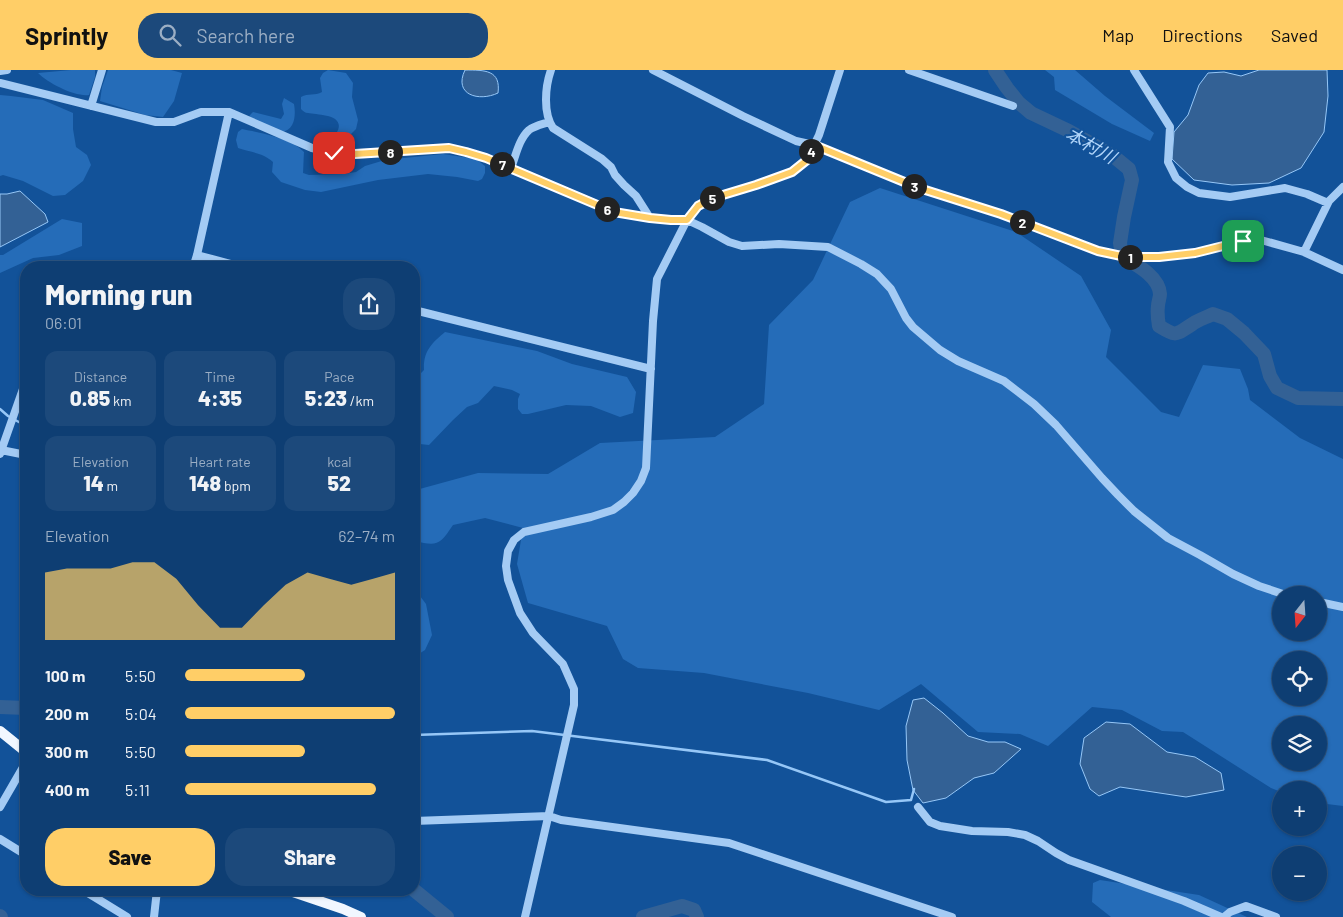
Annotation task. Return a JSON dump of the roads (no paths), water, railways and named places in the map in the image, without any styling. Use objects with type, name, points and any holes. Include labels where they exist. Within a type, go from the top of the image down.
[{"type":"main road","points":[[0,731],[20,747]]},
{"type":"main road","points":[[305,896],[361,917]]},
{"type":"street","points":[[0,71],[7,70]]},
{"type":"street","points":[[91,106],[102,70]]},
{"type":"street","points":[[551,70],[548,80],[546,105],[549,122],[553,128],[602,159],[624,186],[636,196],[650,218]]},
{"type":"street","points":[[653,70],[796,141],[814,145],[919,188],[1001,214],[1098,251],[1126,257],[1148,258],[1195,253],[1243,241],[1261,240],[1304,252],[1342,269]]},
{"type":"street","points":[[525,917],[574,705],[574,689],[563,664],[533,633],[520,614],[508,580],[506,566],[508,551],[514,540],[524,532],[591,517],[613,510],[633,493],[641,482],[646,468],[657,279],[687,220],[698,206],[713,198],[792,172],[807,160],[840,70]]},
{"type":"street","points":[[909,70],[1012,106]]},
{"type":"street","points":[[1134,70],[1170,126],[1168,162],[1176,178],[1187,187],[1199,193],[1230,197],[1285,188],[1307,194],[1328,203]]},
{"type":"street","points":[[0,83],[156,122],[174,122],[201,112],[229,112],[312,148],[334,153],[355,154],[449,148],[473,154],[511,168],[614,212],[650,218],[687,220],[702,226],[729,242],[742,246],[779,244],[828,247],[877,274],[891,289],[906,318],[928,341],[958,361],[1004,381],[1034,404],[1056,425],[1118,495],[1168,538],[1233,574],[1272,590]]},
{"type":"street","points":[[195,261],[229,112]]},
{"type":"street","points":[[511,168],[524,136],[531,129],[549,122]]},
{"type":"street","points":[[1304,252],[1328,203],[1343,187]]},
{"type":"street","points":[[197,255],[220,261]]},
{"type":"street","points":[[420,311],[651,369]]},
{"type":"street","points":[[20,397],[1,450],[20,454]]},
{"type":"street","points":[[1328,604],[1343,607]]},
{"type":"street","points":[[0,807],[20,772]]},
{"type":"street","points":[[918,807],[930,822],[940,826],[972,831],[1008,832],[1025,835],[1069,860],[1184,901],[1222,917],[1246,906],[1276,917]]},
{"type":"street","points":[[420,821],[549,816],[561,820],[729,843],[952,917]]},
{"type":"street","points":[[0,839],[20,851]]},
{"type":"street","points":[[93,896],[127,917]]},
{"type":"street","points":[[154,917],[156,896]]},
{"type":"waterway","name":"本村川","points":[[995,70],[1019,103],[1031,113],[1069,131],[1112,155],[1129,169],[1132,180],[1120,243],[1122,256],[1146,271],[1159,288],[1159,326],[1169,332],[1176,333],[1213,314],[1227,319],[1244,333],[1264,354],[1270,376],[1277,388],[1298,398],[1343,399]]},
{"type":"waterway","points":[[0,409],[20,423]]},
{"type":"waterway","points":[[0,707],[20,708]]},
{"type":"waterway","points":[[420,735],[532,731],[767,760],[886,802],[911,800],[914,789]]},
{"type":"waterway","points":[[420,895],[447,917]]},
{"type":"waterway","points":[[643,917],[682,906],[694,910],[697,917]]}]
